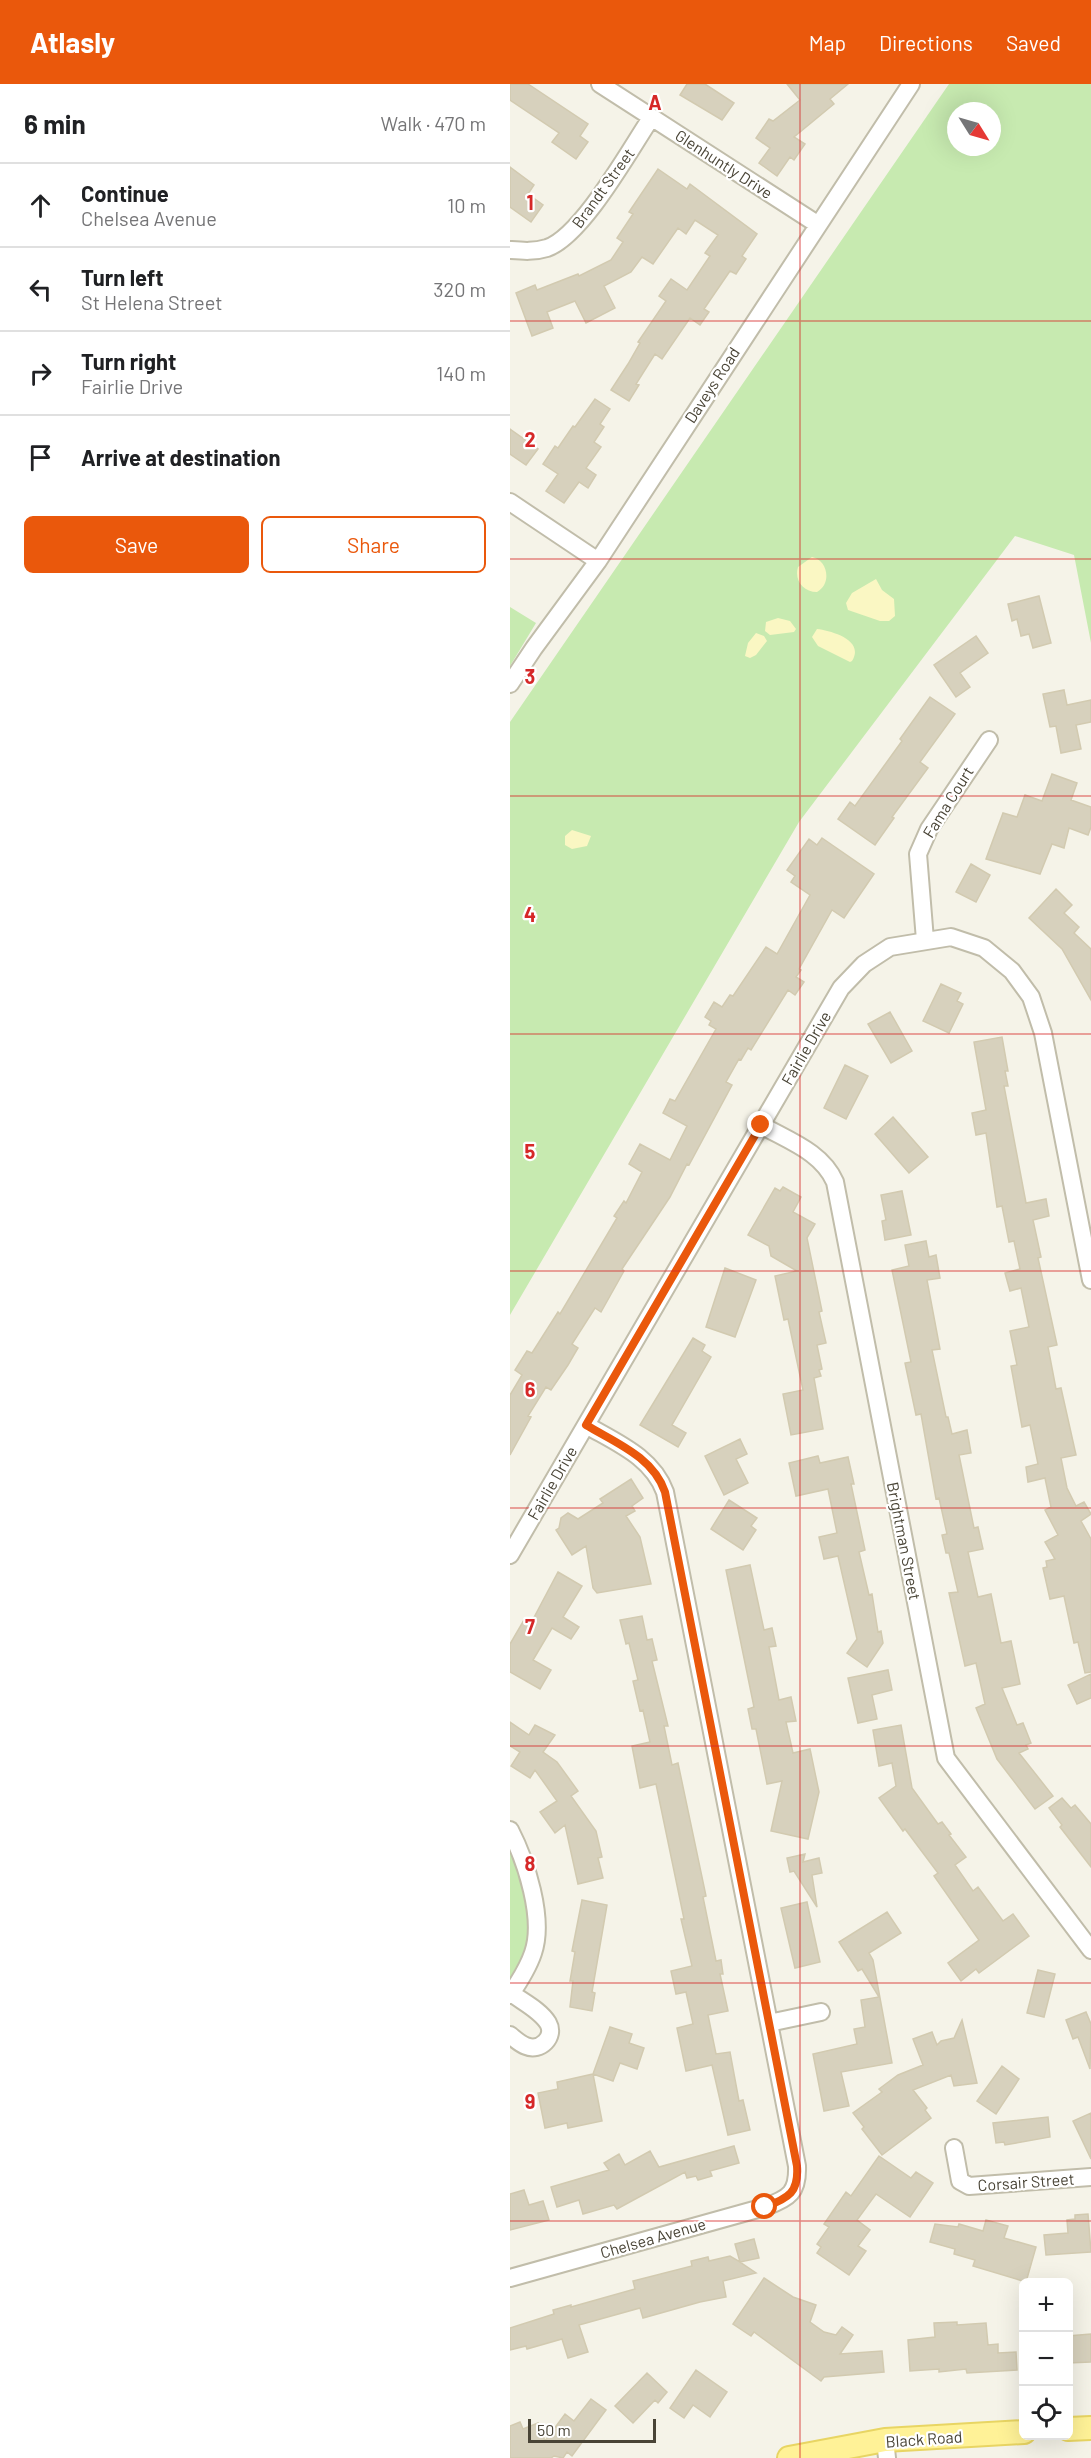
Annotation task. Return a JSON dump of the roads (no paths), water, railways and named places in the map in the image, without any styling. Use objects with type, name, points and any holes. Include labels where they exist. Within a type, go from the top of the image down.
[{"type":"main road","points":[[1073,2429],[1091,2428]]},
{"type":"main road","name":"Black Road","points":[[789,2458],[1019,2432]]},
{"type":"street","name":"Glenhuntly Drive","points":[[600,84],[818,225]]},
{"type":"street","name":"Daveys Road","points":[[510,684],[598,561],[911,84]]},
{"type":"street","name":"Brandt Street","points":[[510,250],[531,252],[548,248],[566,237],[585,217],[651,118]]},
{"type":"street","points":[[510,502],[598,561]]},
{"type":"street","name":"Fama Court","points":[[925,940],[918,854],[929,829],[989,740]]},
{"type":"street","name":"Fairlie Drive","points":[[510,1555],[842,988],[864,964],[890,947],[925,940],[951,938],[984,948],[1011,971],[1031,997],[1043,1033],[1091,1280]]},
{"type":"street","name":"Brightman Street","points":[[761,1125],[818,1157],[829,1168],[835,1182],[946,1758],[1091,1950]]},
{"type":"street","points":[[586,1425],[652,1467],[660,1478],[665,1492],[769,2023],[821,2012]]},
{"type":"street","points":[[510,1830],[522,1857],[534,1906],[537,1930],[533,1952],[511,1994],[543,2018],[549,2025],[550,2034],[547,2041],[538,2047],[526,2047],[510,2035]]},
{"type":"street","name":"Chelsea Avenue","points":[[510,2278],[765,2207],[788,2197],[798,2183],[797,2166],[769,2023]]},
{"type":"street","name":"Corsair Street","points":[[954,2148],[960,2181],[969,2186],[1091,2178]]}]
